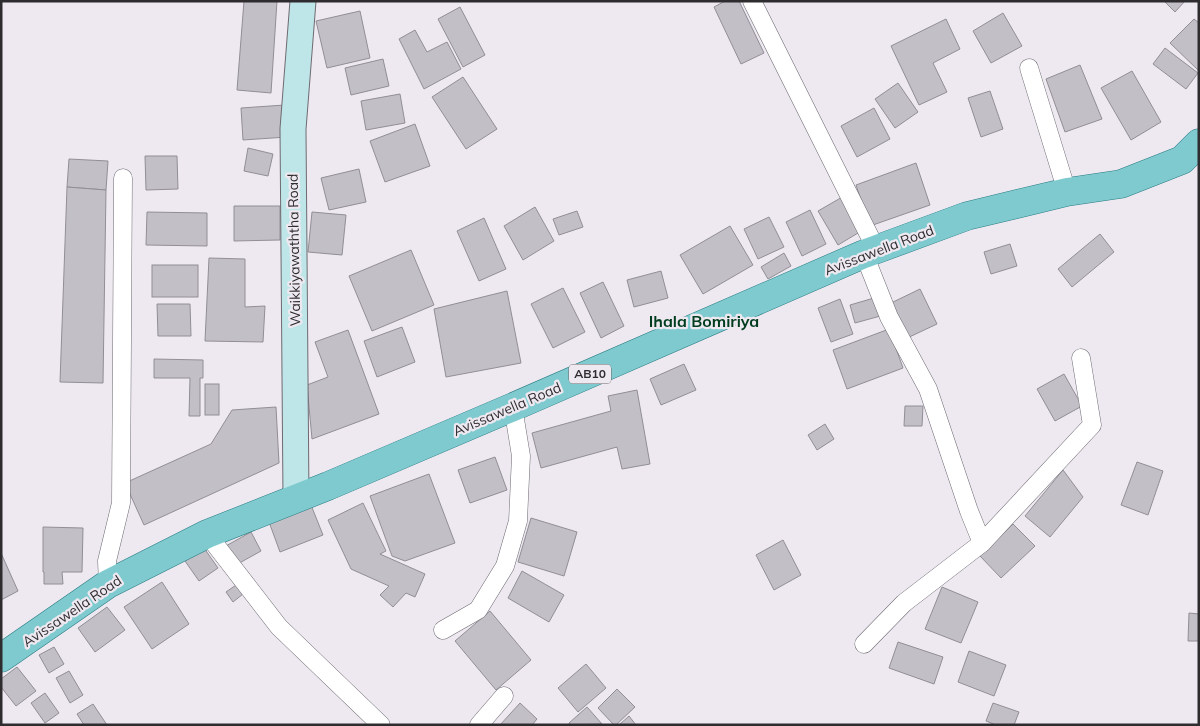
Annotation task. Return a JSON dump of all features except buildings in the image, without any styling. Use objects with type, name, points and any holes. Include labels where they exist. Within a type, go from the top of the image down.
[{"type":"main road","name":"Avissawella Road","points":[[1,658],[108,584],[207,534],[296,499],[513,407],[870,251],[966,216],[1067,192],[1121,184],[1182,160],[1199,143]]},
{"type":"street","name":"Waikkiyawaththa Road","points":[[296,499],[293,129],[303,1]]},
{"type":"street","points":[[752,1],[870,251],[889,316],[928,388],[969,511],[982,543]]},
{"type":"street","points":[[1029,68],[1067,192]]},
{"type":"street","points":[[108,584],[107,561],[122,503],[123,178]]},
{"type":"street","points":[[864,644],[904,603],[982,543],[1092,426],[1081,358]]},
{"type":"street","points":[[443,630],[478,610],[505,566],[518,521],[521,456],[513,407]]},
{"type":"street","points":[[207,534],[278,627],[381,725]]},
{"type":"street","points":[[479,725],[504,696]]},
{"type":"district","name":"Ihala Bomiriya","points":[[704,321]]}]
